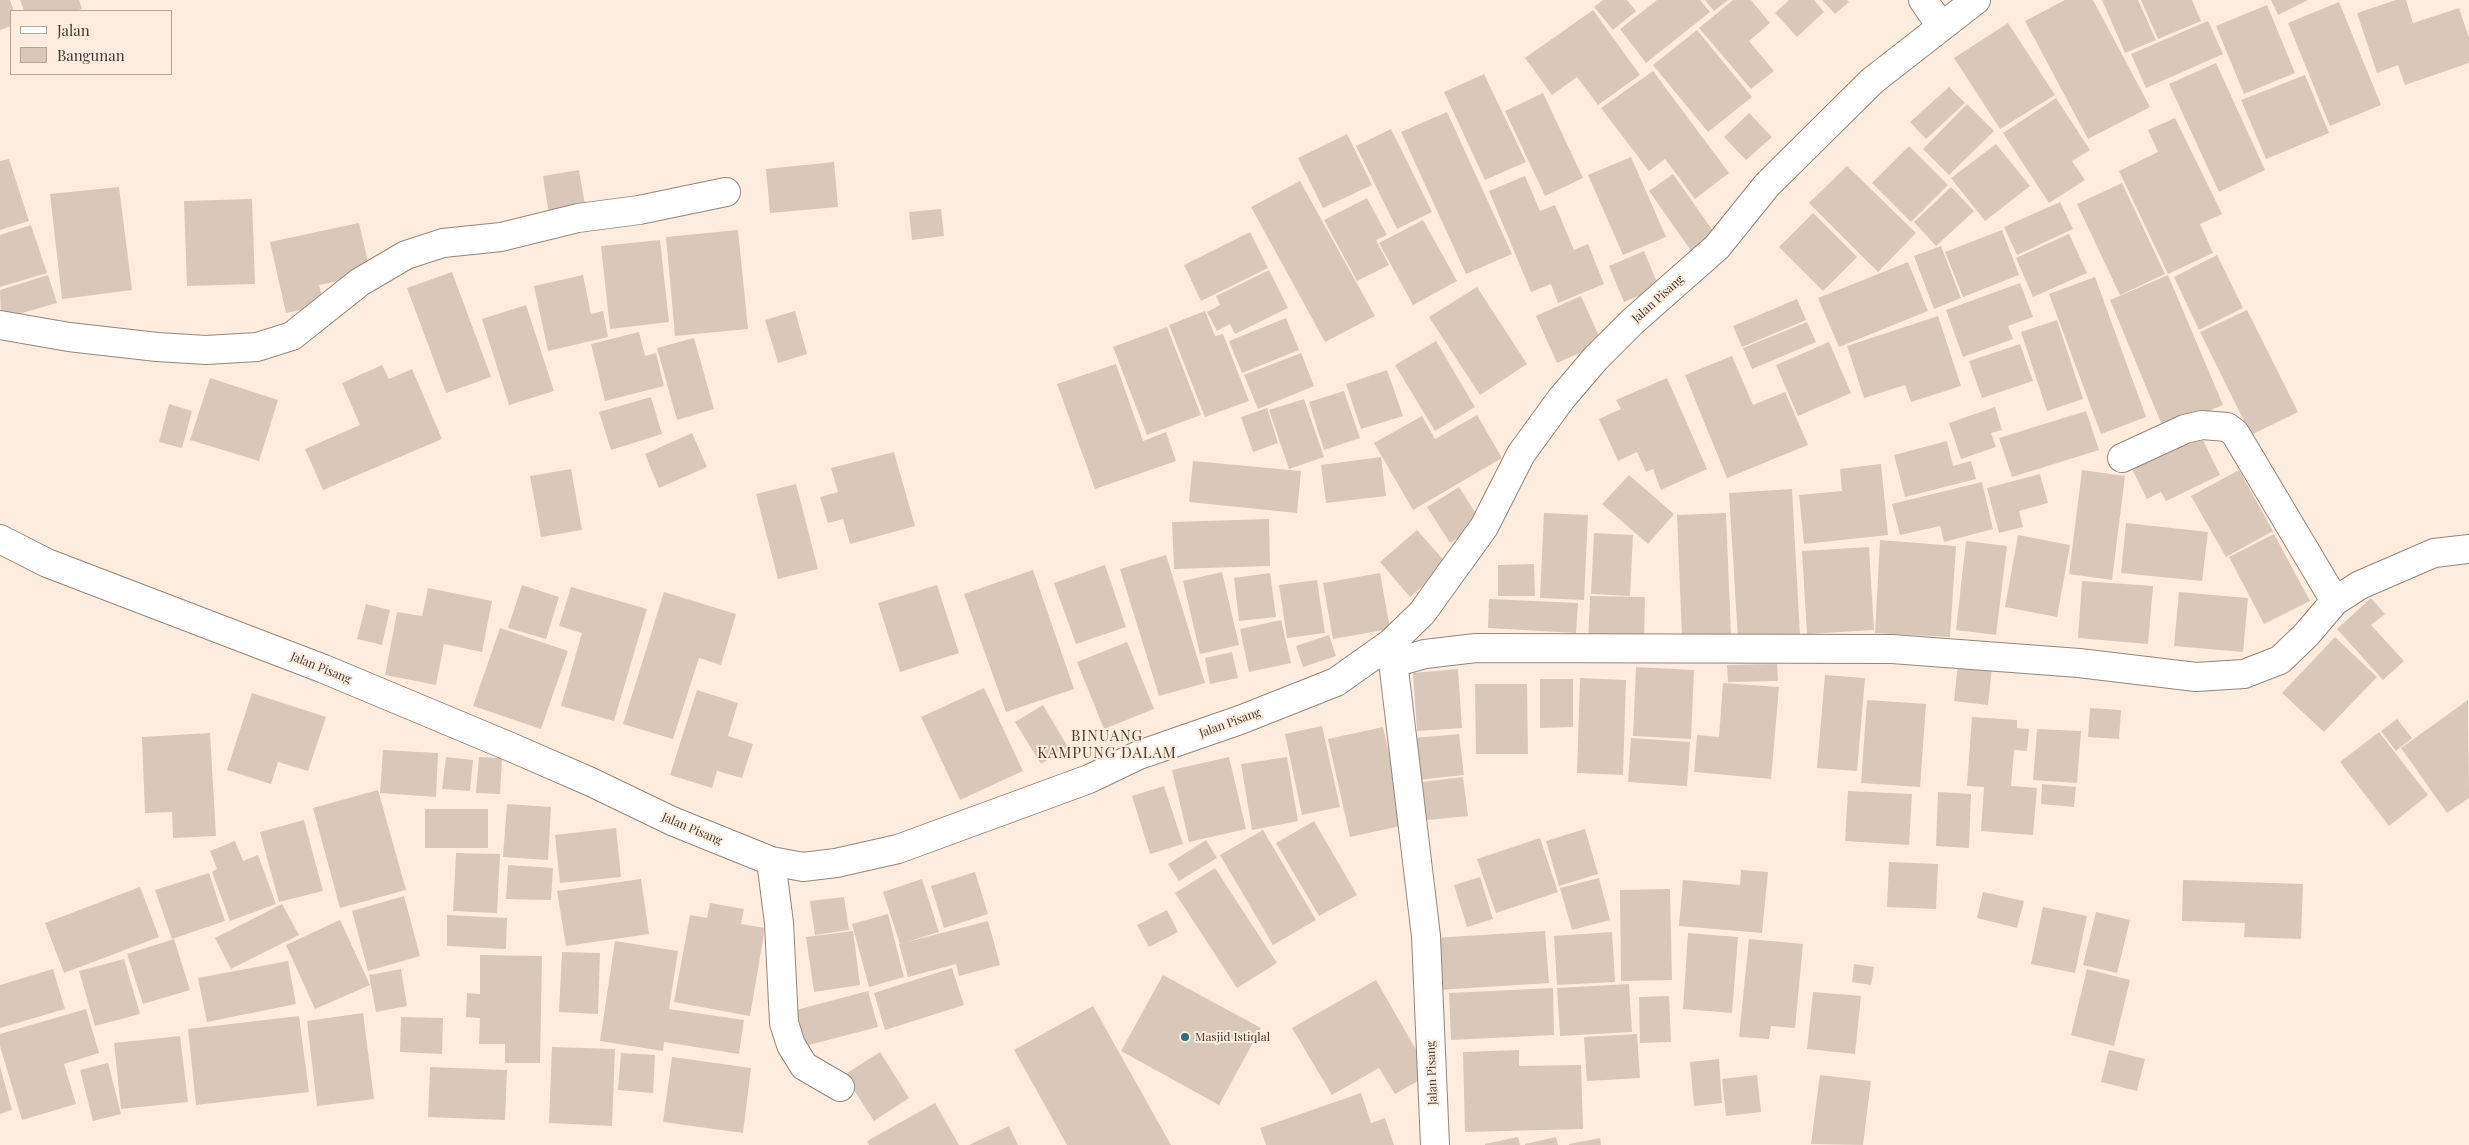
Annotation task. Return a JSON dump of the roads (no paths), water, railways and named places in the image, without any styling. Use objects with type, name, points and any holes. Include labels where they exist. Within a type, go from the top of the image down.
[{"type":"street","points":[[1923,0],[1941,26]]},
{"type":"street","name":"Jalan Pisang","points":[[0,539],[47,563],[324,668],[522,751],[672,821],[771,861],[803,867],[836,863],[898,849],[1089,779],[1139,755],[1240,720],[1336,682],[1392,653],[1484,527],[1521,454],[1561,399],[1596,358],[1632,322],[1717,247],[1767,185],[1872,81],[1976,0]]},
{"type":"street","points":[[0,325],[69,337],[157,347],[206,350],[257,347],[292,336],[360,282],[406,255],[443,244],[501,237],[578,218],[639,210],[726,192]]},
{"type":"street","points":[[2122,458],[2186,429],[2202,425],[2227,426],[2236,434],[2335,601]]},
{"type":"street","points":[[1392,653],[1425,654],[1476,648],[1892,649],[2078,663],[2196,677],[2244,674],[2280,660],[2306,635],[2335,601],[2360,585],[2434,553],[2469,548]]},
{"type":"street","name":"Jalan Pisang","points":[[1392,653],[1426,936],[1435,1145]]},
{"type":"street","points":[[771,861],[779,923],[784,1023],[791,1044],[804,1066],[840,1087]]},
{"type":"place","name":"Masjid Istiqlal","points":[[1185,1037]]},
{"type":"district","name":"BINUANG KAMPUNG DALAM","points":[[1107,744]]}]
